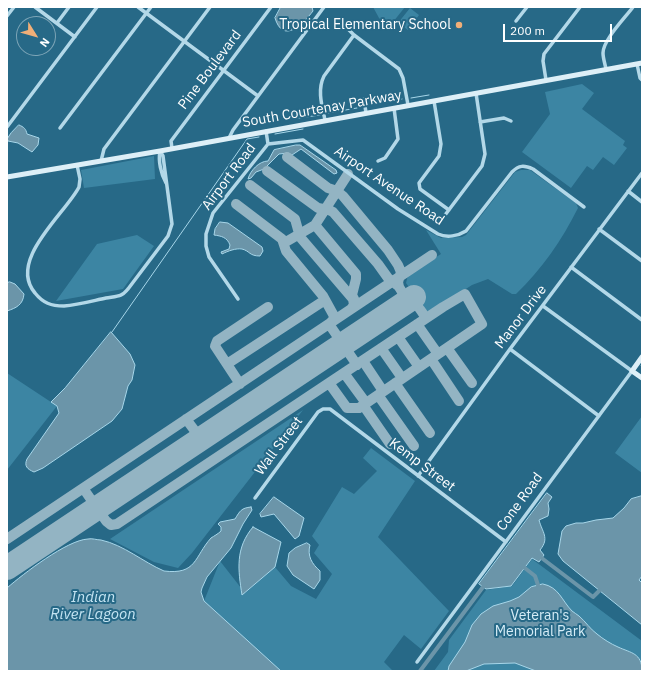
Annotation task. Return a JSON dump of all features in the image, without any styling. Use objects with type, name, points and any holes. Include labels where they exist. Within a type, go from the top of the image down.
[{"type":"main road","name":"South Courtenay Parkway","points":[[7,177],[476,94],[639,63]]},
{"type":"main road","name":"Cone Road","points":[[632,371],[642,357]]},
{"type":"main road","points":[[632,371],[642,378]]},
{"type":"street","points":[[7,16],[14,7]]},
{"type":"street","points":[[35,7],[75,37]]},
{"type":"street","points":[[57,23],[69,7]]},
{"type":"street","points":[[7,127],[97,7]]},
{"type":"street","points":[[138,7],[258,96]]},
{"type":"street","points":[[60,128],[151,7]]},
{"type":"street","points":[[101,161],[104,149],[210,7]]},
{"type":"street","name":"Pine Boulevard","points":[[172,148],[171,141],[271,7]]},
{"type":"street","points":[[516,21],[527,7]]},
{"type":"street","points":[[546,80],[543,61],[544,54],[580,7]]},
{"type":"street","points":[[606,69],[603,53],[608,39],[633,7]]},
{"type":"street","points":[[229,138],[232,131],[323,8]]},
{"type":"street","points":[[341,22],[354,35],[399,69],[403,78],[408,105]]},
{"type":"street","points":[[325,120],[320,88],[321,81],[354,35]]},
{"type":"street","points":[[639,63],[640,78],[642,80]]},
{"type":"street","points":[[439,223],[482,166],[485,154],[476,94]]},
{"type":"street","points":[[364,99],[366,113]]},
{"type":"street","points":[[434,101],[441,144],[439,156],[419,183],[420,189],[449,210]]},
{"type":"street","points":[[378,161],[385,158],[398,139],[394,108]]},
{"type":"street","points":[[480,122],[504,118],[511,121]]},
{"type":"street","name":"Airport Road","points":[[238,299],[209,257],[206,246],[206,234],[213,212],[268,144],[266,131]]},
{"type":"street","name":"Airport Avenue Road","points":[[268,144],[303,140],[398,210],[438,234],[444,236],[460,235],[466,231],[518,166],[526,166],[533,169],[584,207]]},
{"type":"street","points":[[77,165],[80,179],[79,187],[45,232],[33,252],[29,264],[28,278],[32,290],[40,298],[53,306],[70,306],[121,295],[128,289],[168,236],[172,224],[166,184],[163,179],[159,158],[160,151]]},
{"type":"street","name":"Manor Drive","points":[[418,476],[510,349],[642,173]]},
{"type":"street","points":[[628,191],[642,202]]},
{"type":"street","points":[[600,229],[642,260]]},
{"type":"street","points":[[571,267],[642,320]]},
{"type":"street","points":[[543,306],[632,371]]},
{"type":"street","points":[[510,349],[599,416]]},
{"type":"street","name":"Cone Road","points":[[417,662],[632,371]]},
{"type":"street","name":"Kemp Street","points":[[323,409],[330,409],[506,542]]},
{"type":"street","name":"Wall Street","points":[[255,498],[318,412],[323,409]]},
{"type":"green space","points":[[373,7],[405,7],[389,27],[379,18]]},
{"type":"green space","points":[[410,8],[419,15],[408,30],[398,23]]},
{"type":"green space","points":[[582,84],[594,93],[582,109],[625,141],[623,145],[627,148],[614,165],[603,157],[593,170],[587,166],[571,188],[522,152],[550,114],[545,92]]},
{"type":"green space","points":[[154,156],[155,179],[84,188],[81,170]]},
{"type":"green space","points":[[530,170],[576,203],[578,208],[551,254],[516,294],[512,294],[488,279],[472,285],[430,312],[425,310],[406,283],[408,275],[441,254],[426,230],[441,238],[462,237],[466,235],[515,172]]},
{"type":"green space","points":[[137,235],[154,246],[123,289],[56,301],[97,244]]},
{"type":"green space","points":[[7,373],[57,406],[7,470]]},
{"type":"green space","points":[[303,410],[192,553],[178,568],[154,562],[110,539]]},
{"type":"green space","points":[[642,416],[642,473],[615,453]]},
{"type":"green space","points":[[371,448],[415,481],[378,537],[449,611],[421,649],[404,635],[384,662],[393,671],[280,671],[204,601],[220,561],[245,593],[275,567],[291,586],[316,599],[332,574],[314,553],[319,545],[312,536],[342,487],[354,494],[377,471],[363,458]]},
{"type":"green space","name":"Veteran's Memorial Park","points":[[532,559],[642,641],[642,671],[434,671],[448,652],[449,640],[486,590],[512,586]]},
{"type":"water","points":[[281,7],[312,7],[313,11],[299,26],[288,31],[283,30],[279,26],[275,18]]},
{"type":"water","points":[[19,125],[24,128],[27,134],[39,138],[38,145],[32,152],[18,143],[8,141],[7,139]]},
{"type":"water","points":[[300,145],[336,170],[337,173],[334,174],[301,149],[292,155],[288,153],[279,154],[264,169],[256,172],[251,178],[248,179],[255,167],[265,161],[268,161],[274,150]]},
{"type":"water","points":[[220,222],[228,223],[262,247],[263,251],[260,256],[254,255],[242,249],[232,250],[222,254],[221,252],[229,249],[230,245],[229,242],[221,236],[214,235],[215,229]]},
{"type":"water","points":[[10,282],[15,284],[24,294],[21,303],[18,306],[7,311],[7,283]]},
{"type":"water","points":[[111,332],[130,354],[135,365],[132,380],[128,386],[122,409],[112,421],[43,468],[34,472],[30,470],[26,465],[27,459],[59,413],[57,406],[51,402],[65,388]]},
{"type":"water","points":[[547,493],[552,497],[548,503],[548,516],[539,520],[545,538],[543,546],[540,550],[544,555],[539,562],[532,558],[511,586],[486,589],[479,584]]},
{"type":"water","points":[[642,496],[642,576],[639,580],[642,583],[642,625],[563,561],[558,554],[562,531],[566,526],[576,523],[613,518],[631,499]]},
{"type":"water","points":[[274,497],[304,518],[299,536],[295,539],[274,514],[261,517],[260,514]]},
{"type":"water","name":"Indian River Lagoon","points":[[251,507],[252,510],[231,548],[207,577],[201,592],[204,601],[281,671],[7,671],[7,588],[57,551],[79,541],[91,539],[101,540],[118,546],[164,571],[175,572],[183,570],[194,563],[205,545],[211,538],[221,531],[221,527],[218,524],[220,522],[235,519],[241,510]]},
{"type":"water","points":[[253,527],[281,542],[275,567],[242,595],[239,560],[243,543]]},
{"type":"water","points":[[307,543],[310,545],[309,553],[311,560],[320,571],[320,580],[314,589],[293,575],[287,566],[289,553],[295,548]]},
{"type":"water","name":"Veteran's Memorial Park","points":[[543,584],[557,591],[572,611],[599,636],[635,654],[640,660],[642,671],[536,671],[515,663],[484,664],[466,671],[448,671],[449,666],[465,642],[472,625],[481,614],[493,606],[519,597],[531,587]]},
{"type":"waterway","points":[[411,98],[429,95]]},
{"type":"waterway","points":[[374,104],[402,99]]},
{"type":"waterway","points":[[328,113],[357,108]]},
{"type":"waterway","points":[[299,118],[320,115]]},
{"type":"waterway","points":[[275,134],[303,129]]},
{"type":"waterway","points":[[112,332],[247,139],[259,137]]},
{"type":"waterway","points":[[539,556],[593,597],[600,590]]},
{"type":"waterway","points":[[521,565],[535,576],[538,585]]},
{"type":"waterway","points":[[420,671],[486,583]]},
{"type":"taxiway","points":[[287,157],[328,188],[337,191],[343,196],[388,250],[398,265],[401,272],[398,282],[399,287]]},
{"type":"taxiway","points":[[267,171],[318,208],[333,212],[378,264],[388,278],[397,285]]},
{"type":"taxiway","points":[[284,243],[315,225],[348,174]]},
{"type":"taxiway","points":[[250,185],[295,219],[300,237],[353,299],[354,305],[351,309]]},
{"type":"taxiway","points":[[236,204],[282,239],[286,251],[323,296],[334,316],[333,320],[329,324],[357,365]]},
{"type":"taxiway","points":[[315,225],[356,274],[352,295],[355,301]]},
{"type":"taxiway","points":[[7,539],[432,255]]},
{"type":"taxiway","points":[[395,282],[401,290],[403,296],[402,305],[407,303],[414,304],[426,318]]},
{"type":"taxiway","points":[[83,488],[106,521],[111,525],[117,524],[443,307],[465,294],[482,324],[359,408],[347,408],[329,383]]},
{"type":"taxiway","points":[[227,364],[325,300]]},
{"type":"taxiway","points":[[240,384],[215,346],[217,341],[268,307]]},
{"type":"taxiway","points":[[417,324],[438,354]]},
{"type":"taxiway","points":[[398,337],[419,367]]},
{"type":"taxiway","points":[[381,348],[402,378]]},
{"type":"taxiway","points":[[447,348],[472,383]]},
{"type":"taxiway","points":[[431,359],[459,401]]},
{"type":"taxiway","points":[[363,361],[383,391]]},
{"type":"taxiway","points":[[344,373],[366,403]]},
{"type":"taxiway","points":[[395,383],[430,433]]},
{"type":"taxiway","points":[[378,395],[414,446]]},
{"type":"taxiway","points":[[363,405],[390,444]]},
{"type":"taxiway","points":[[186,419],[201,439]]},
{"type":"runway","points":[[7,568],[414,297]]},
{"type":"place","name":"Tropical Elementary School","points":[[459,25]]}]
